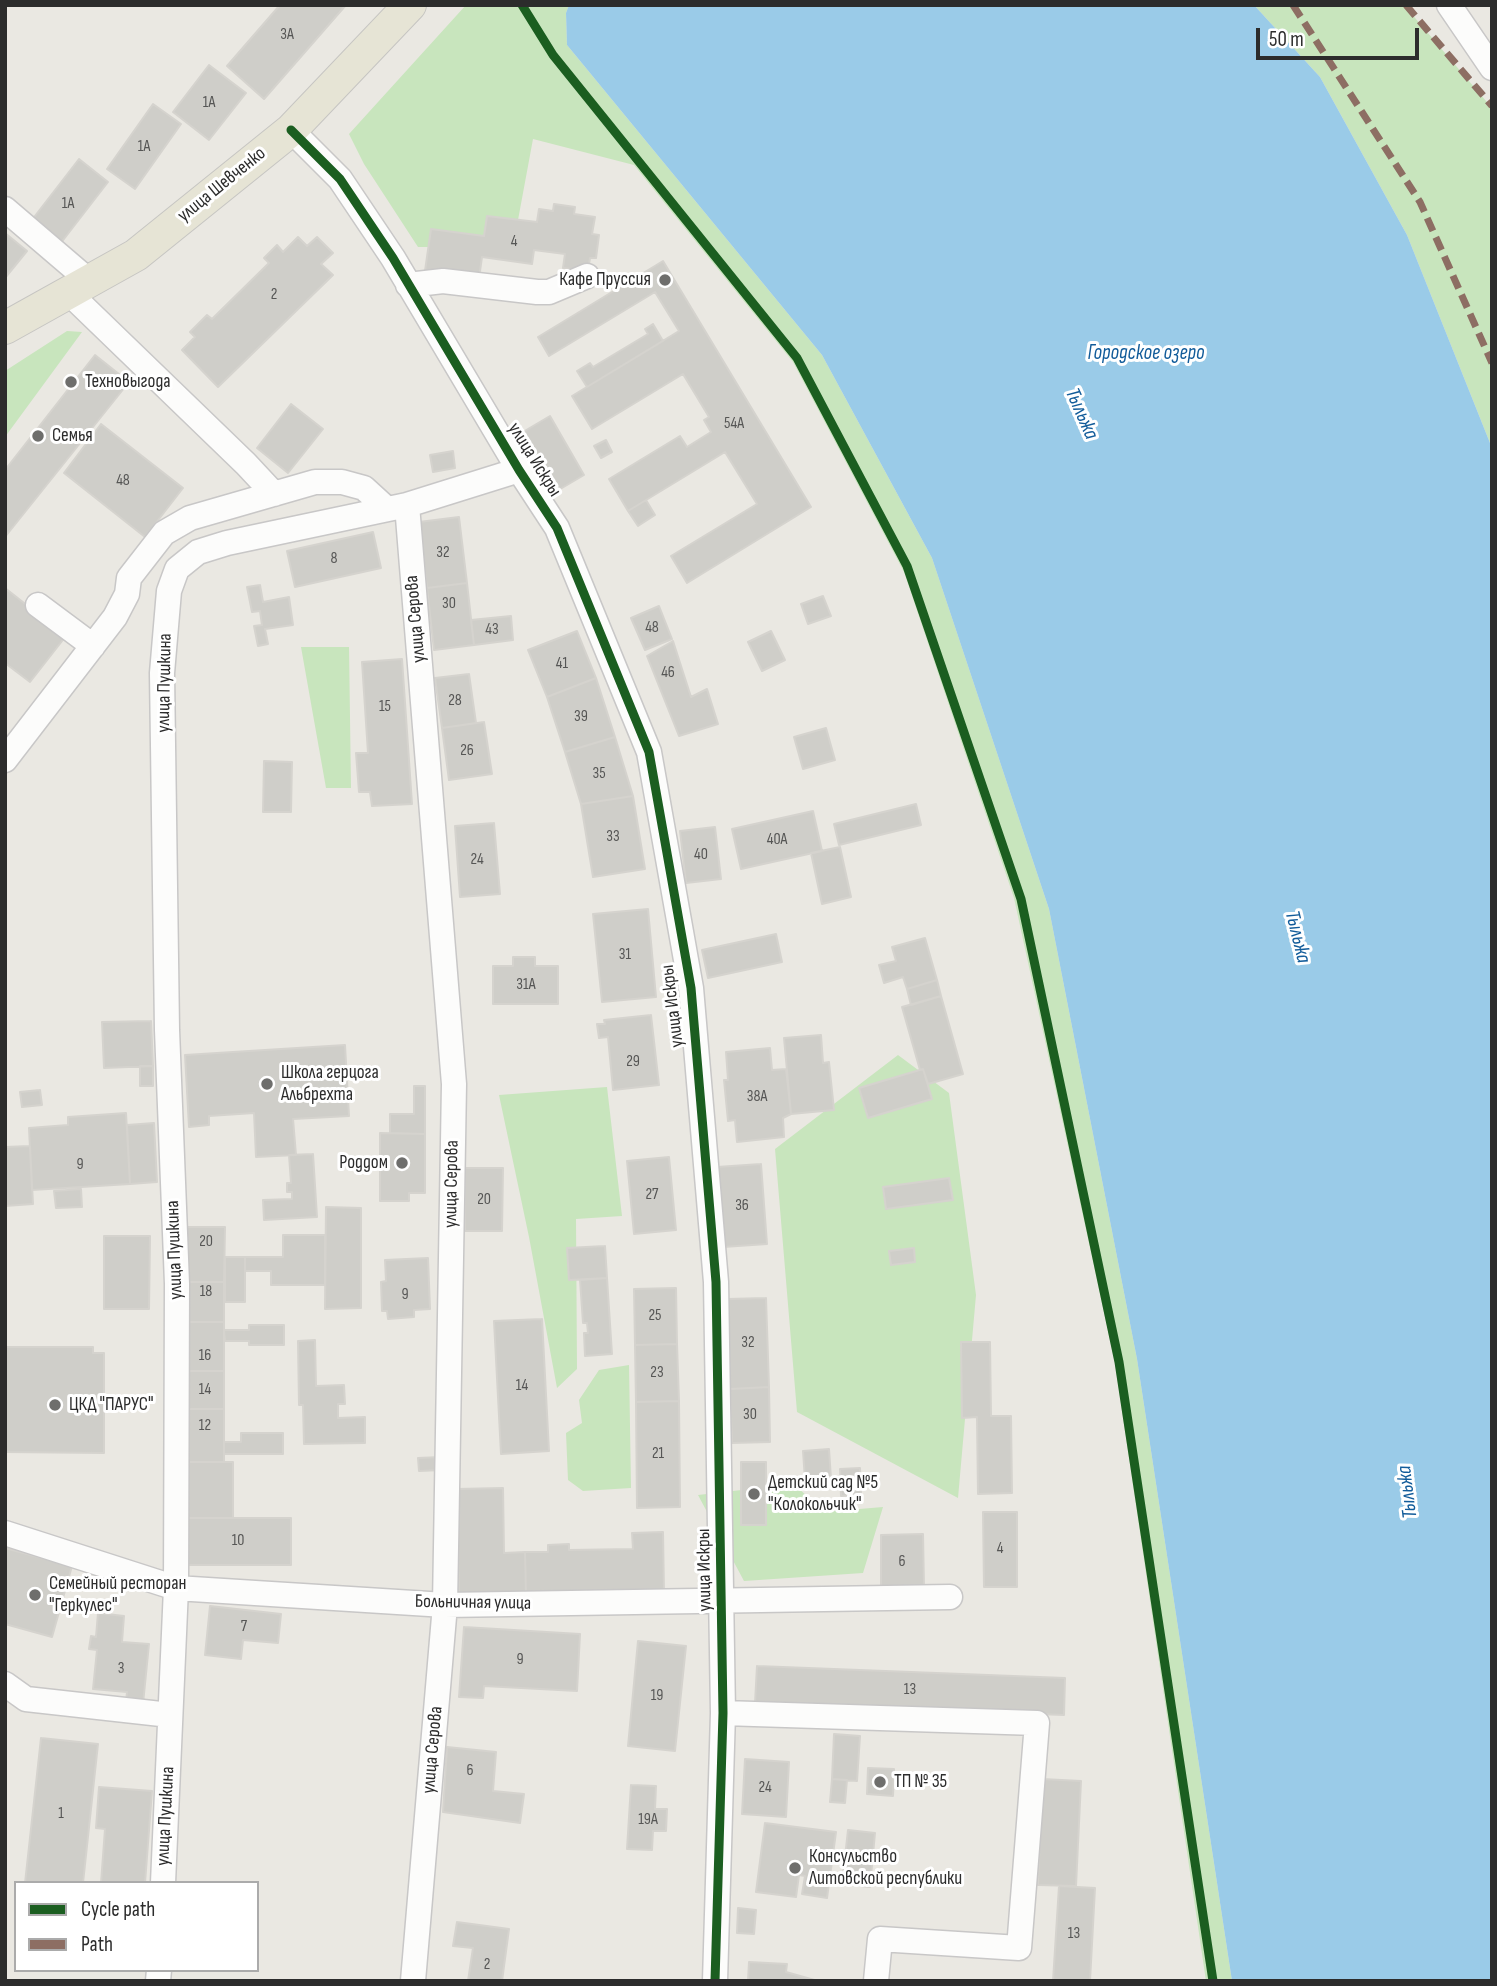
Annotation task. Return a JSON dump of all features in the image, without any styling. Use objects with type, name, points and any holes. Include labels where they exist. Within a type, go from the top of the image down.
[{"type":"main road","name":"улица Шевченко","points":[[5,328],[136,255],[290,130],[410,5]]},
{"type":"street","points":[[1449,5],[1492,68]]},
{"type":"street","name":"улица Искры","points":[[290,130],[340,179],[557,528],[649,752],[691,988],[715,1269],[723,1602],[723,1713],[715,1981]]},
{"type":"street","points":[[5,209],[274,494]]},
{"type":"street","points":[[408,285],[443,281],[549,292],[587,276]]},
{"type":"street","points":[[5,760],[115,617],[127,594],[129,578],[164,533],[190,518],[315,482],[342,482],[364,488],[397,507],[519,470]]},
{"type":"street","name":"улица Пушкина","points":[[163,1881],[176,1588],[177,1284],[167,1030],[162,673],[169,592],[177,569],[198,552],[227,543],[397,507]]},
{"type":"street","name":"улица Серова","points":[[397,507],[454,1084],[445,1605],[413,1981]]},
{"type":"street","points":[[38,605],[93,646]]},
{"type":"street","name":"Больничная улица","points":[[5,1533],[176,1588],[445,1605],[950,1597]]},
{"type":"street","points":[[5,1684],[26,1699],[170,1715]]},
{"type":"street","points":[[723,1713],[1037,1723],[1019,1948],[880,1939],[876,1981]]},
{"type":"green space","points":[[466,5],[569,5],[566,13],[567,45],[822,355],[932,558],[1049,909],[1137,1359],[1232,1981],[1206,1981],[1115,1363],[1014,898],[904,572],[793,362],[634,165],[533,139],[518,220],[487,216],[484,236],[431,229],[428,247],[418,247],[364,164],[349,134]]},
{"type":"green space","points":[[1254,5],[1404,5],[1492,108],[1492,448],[1407,235],[1320,77]]},
{"type":"green space","points":[[67,331],[82,332],[5,437],[5,371]]},
{"type":"green space","points":[[301,647],[349,647],[351,788],[326,788]]},
{"type":"green space","points":[[898,1055],[949,1093],[976,1295],[958,1498],[797,1412],[775,1149]]},
{"type":"green space","points":[[607,1087],[622,1216],[576,1219],[577,1369],[557,1388],[499,1095]]},
{"type":"green space","points":[[629,1365],[631,1488],[583,1491],[568,1480],[566,1433],[582,1423],[579,1400],[599,1370]]},
{"type":"green space","points":[[794,1484],[824,1512],[883,1507],[863,1573],[744,1581],[698,1495]]},
{"type":"water","name":"Городское озеро","points":[[569,5],[1254,5],[1320,77],[1407,235],[1492,448],[1492,1981],[1232,1981],[1137,1359],[1049,909],[932,558],[822,355],[567,45],[566,13]]},
{"type":"building","points":[[280,5],[346,5],[264,99],[227,66]]},
{"type":"building","points":[[209,65],[246,93],[209,140],[173,112]]},
{"type":"building","points":[[153,104],[181,124],[135,189],[107,169]]},
{"type":"building","points":[[79,159],[108,182],[57,248],[28,225]]},
{"type":"building","points":[[554,204],[575,207],[574,214],[595,217],[592,234],[599,235],[596,258],[590,258],[588,271],[563,268],[565,254],[534,250],[532,264],[482,257],[479,278],[425,271],[431,229],[484,236],[487,216],[537,222],[539,209],[553,211]]},
{"type":"building","points":[[5,233],[27,251],[5,278]]},
{"type":"building","points":[[298,237],[307,246],[317,237],[333,253],[321,264],[333,275],[218,387],[182,350],[195,337],[190,332],[207,315],[212,319],[269,263],[264,258],[277,245],[283,252]]},
{"type":"building","points":[[663,261],[811,507],[687,583],[671,556],[757,504],[725,452],[628,511],[609,479],[680,436],[687,447],[711,432],[704,420],[709,417],[683,374],[592,429],[572,396],[679,331],[655,292],[549,356],[538,337]]},
{"type":"building","points":[[653,324],[663,341],[587,387],[577,371],[590,363],[593,367],[648,334],[645,329]]},
{"type":"building","points":[[95,355],[129,382],[5,537],[5,470]]},
{"type":"building","points":[[291,404],[323,429],[288,473],[257,448]]},
{"type":"building","points":[[550,416],[584,475],[545,498],[511,439]]},
{"type":"building","points":[[101,424],[183,488],[145,537],[64,473]]},
{"type":"building","points":[[606,440],[612,452],[601,458],[594,446]]},
{"type":"building","points":[[453,451],[455,468],[433,472],[430,455]]},
{"type":"building","points":[[646,500],[655,515],[638,526],[628,511]]},
{"type":"building","points":[[459,517],[467,583],[427,588],[419,522]]},
{"type":"building","points":[[373,532],[381,568],[295,587],[287,551]]},
{"type":"building","points":[[467,583],[474,645],[434,650],[427,588]]},
{"type":"building","points":[[260,585],[263,602],[289,597],[293,625],[265,629],[268,644],[258,646],[254,626],[262,625],[260,611],[252,612],[247,587]]},
{"type":"building","points":[[5,588],[66,636],[30,682],[5,663]]},
{"type":"building","points":[[823,596],[831,616],[808,624],[801,604]]},
{"type":"building","points":[[659,606],[672,639],[645,650],[631,618]]},
{"type":"building","points":[[511,616],[513,640],[474,645],[471,620]]},
{"type":"building","points":[[577,631],[596,678],[547,697],[528,650]]},
{"type":"building","points":[[771,631],[785,660],[762,671],[748,642]]},
{"type":"building","points":[[673,641],[691,697],[707,689],[718,724],[679,736],[647,656]]},
{"type":"building","points":[[402,659],[412,804],[372,806],[370,792],[359,792],[356,753],[368,753],[362,662]]},
{"type":"building","points":[[469,674],[476,723],[442,728],[435,678]]},
{"type":"building","points":[[596,678],[615,737],[565,752],[547,697]]},
{"type":"building","points":[[484,722],[492,774],[449,780],[442,728]]},
{"type":"building","points":[[826,728],[835,760],[803,769],[794,737]]},
{"type":"building","points":[[615,737],[633,796],[581,804],[565,752]]},
{"type":"building","points":[[264,761],[292,762],[291,812],[263,812]]},
{"type":"building","points":[[633,796],[645,869],[593,877],[581,804]]},
{"type":"building","points":[[916,804],[921,825],[839,845],[834,824]]},
{"type":"building","points":[[813,811],[822,851],[741,869],[732,829]]},
{"type":"building","points":[[494,823],[500,894],[460,897],[455,826]]},
{"type":"building","points":[[715,827],[721,879],[686,883],[680,831]]},
{"type":"building","points":[[840,847],[851,897],[822,904],[811,853]]},
{"type":"building","points":[[648,909],[656,997],[602,1002],[593,914]]},
{"type":"building","points":[[776,934],[782,962],[708,978],[702,950]]},
{"type":"building","points":[[925,938],[937,980],[907,989],[903,977],[884,983],[879,965],[896,961],[892,947]]},
{"type":"building","points":[[513,957],[535,957],[535,966],[558,966],[558,1004],[493,1004],[493,966],[513,966]]},
{"type":"building","points":[[937,980],[941,996],[911,1005],[907,989]]},
{"type":"building","points":[[941,996],[963,1074],[928,1084],[923,1069],[920,1070],[902,1007]]},
{"type":"building","points":[[651,1015],[659,1085],[613,1090],[608,1037],[599,1038],[597,1024],[605,1024],[604,1020]]},
{"type":"building","points":[[151,1021],[153,1066],[104,1068],[102,1022]]},
{"type":"building","points":[[821,1035],[823,1063],[829,1062],[834,1110],[791,1114],[784,1038]]},
{"type":"building","name":"Школа герцога Альбрехта","points":[[345,1045],[349,1116],[293,1119],[296,1155],[256,1157],[254,1113],[209,1116],[209,1125],[189,1127],[185,1055]]},
{"type":"building","points":[[770,1048],[772,1070],[786,1069],[791,1114],[783,1118],[784,1137],[737,1142],[735,1120],[728,1121],[724,1080],[728,1080],[726,1052]]},
{"type":"building","points":[[140,1066],[153,1066],[153,1086],[140,1086]]},
{"type":"building","points":[[923,1069],[932,1099],[868,1118],[859,1088]]},
{"type":"building","points":[[414,1086],[425,1086],[425,1134],[390,1133],[390,1114],[414,1114]]},
{"type":"building","points":[[40,1090],[42,1105],[22,1107],[20,1092]]},
{"type":"building","points":[[126,1113],[130,1184],[32,1190],[29,1128],[68,1125],[68,1117]]},
{"type":"building","points":[[154,1123],[157,1182],[130,1184],[127,1125]]},
{"type":"building","name":"Роддом","points":[[380,1133],[425,1134],[425,1193],[409,1193],[409,1201],[380,1201]]},
{"type":"building","points":[[30,1146],[33,1204],[5,1206],[5,1147]]},
{"type":"building","points":[[313,1154],[317,1217],[264,1220],[263,1200],[292,1199],[292,1192],[287,1192],[287,1183],[291,1183],[289,1155]]},
{"type":"building","points":[[669,1157],[676,1230],[634,1234],[627,1161]]},
{"type":"building","points":[[761,1164],[767,1244],[723,1247],[717,1167]]},
{"type":"building","points":[[465,1168],[503,1168],[502,1231],[465,1231]]},
{"type":"building","points":[[949,1178],[953,1200],[886,1209],[883,1187]]},
{"type":"building","points":[[81,1189],[82,1207],[56,1208],[54,1191]]},
{"type":"building","points":[[326,1207],[361,1208],[361,1308],[325,1309]]},
{"type":"building","points":[[187,1227],[225,1227],[224,1282],[187,1282]]},
{"type":"building","points":[[283,1235],[325,1235],[325,1285],[271,1285],[271,1271],[245,1271],[245,1257],[283,1257]]},
{"type":"building","points":[[104,1236],[150,1236],[149,1309],[104,1309]]},
{"type":"building","points":[[605,1246],[607,1278],[569,1280],[567,1248]]},
{"type":"building","points":[[914,1248],[915,1262],[891,1265],[889,1251]]},
{"type":"building","points":[[225,1257],[245,1257],[245,1302],[225,1302]]},
{"type":"building","points":[[428,1258],[430,1309],[414,1310],[414,1317],[388,1319],[387,1311],[382,1311],[381,1282],[386,1281],[385,1260]]},
{"type":"building","points":[[607,1278],[612,1354],[585,1356],[584,1333],[588,1333],[587,1323],[583,1323],[580,1280]]},
{"type":"building","points":[[187,1282],[224,1282],[224,1322],[187,1322]]},
{"type":"building","points":[[676,1288],[677,1344],[635,1345],[634,1289]]},
{"type":"building","points":[[766,1298],[769,1387],[730,1389],[728,1299]]},
{"type":"building","points":[[542,1319],[549,1451],[501,1454],[494,1321]]},
{"type":"building","points":[[187,1322],[224,1322],[224,1371],[186,1371]]},
{"type":"building","points":[[249,1325],[284,1325],[284,1345],[249,1345],[249,1341],[225,1341],[224,1330],[249,1330]]},
{"type":"building","points":[[315,1340],[316,1386],[344,1385],[345,1404],[338,1404],[338,1418],[365,1417],[365,1443],[304,1444],[303,1405],[299,1405],[298,1341]]},
{"type":"building","points":[[961,1342],[990,1342],[991,1416],[1011,1416],[1012,1493],[978,1494],[977,1417],[962,1418]]},
{"type":"building","points":[[677,1344],[679,1401],[636,1402],[635,1345]]},
{"type":"building","name":"ЦКД \"ПАРУС\"","points":[[6,1347],[93,1347],[93,1353],[104,1353],[104,1453],[5,1452]]},
{"type":"building","points":[[186,1371],[224,1371],[224,1409],[186,1409]]},
{"type":"building","points":[[769,1387],[770,1442],[732,1443],[730,1389]]},
{"type":"building","points":[[679,1401],[680,1507],[637,1508],[636,1402]]},
{"type":"building","points":[[186,1409],[224,1409],[224,1462],[186,1462]]},
{"type":"building","points":[[241,1433],[283,1433],[283,1454],[224,1454],[224,1442],[241,1442]]},
{"type":"building","points":[[829,1449],[831,1479],[805,1480],[803,1451]]},
{"type":"building","points":[[441,1457],[442,1470],[419,1471],[418,1458]]},
{"type":"building","points":[[186,1462],[233,1462],[233,1518],[186,1518]]},
{"type":"building","name":"Детский сад №5 \"Колокольчик\"","points":[[741,1462],[766,1462],[766,1525],[741,1525]]},
{"type":"building","points":[[860,1468],[861,1495],[841,1496],[840,1469]]},
{"type":"building","points":[[503,1488],[504,1553],[525,1552],[526,1596],[459,1598],[457,1489]]},
{"type":"building","points":[[983,1512],[1017,1512],[1017,1587],[984,1587]]},
{"type":"building","points":[[186,1518],[291,1518],[291,1565],[186,1565]]},
{"type":"building","points":[[663,1532],[664,1594],[526,1596],[525,1552],[548,1552],[548,1545],[569,1544],[569,1550],[633,1549],[632,1533]]},
{"type":"building","points":[[923,1534],[924,1588],[881,1589],[881,1535]]},
{"type":"building","name":"Семейный ресторан \"Геркулес\"","points":[[5,1548],[72,1566],[52,1637],[5,1624]]},
{"type":"building","points":[[210,1606],[281,1614],[278,1643],[243,1640],[241,1659],[205,1655]]},
{"type":"building","points":[[98,1613],[124,1616],[122,1642],[149,1644],[143,1704],[126,1702],[127,1692],[93,1689],[97,1650],[89,1649],[91,1636],[96,1637]]},
{"type":"building","points":[[464,1627],[580,1634],[577,1691],[484,1686],[483,1698],[459,1697]]},
{"type":"building","points":[[638,1641],[686,1646],[675,1751],[628,1746]]},
{"type":"building","points":[[757,1666],[1065,1678],[1064,1715],[755,1703]]},
{"type":"building","points":[[834,1734],[860,1736],[857,1781],[832,1779]]},
{"type":"building","points":[[41,1738],[98,1744],[83,1881],[25,1881]]},
{"type":"building","points":[[447,1747],[496,1752],[493,1791],[524,1794],[520,1823],[443,1812]]},
{"type":"building","points":[[745,1759],[789,1762],[786,1817],[742,1814]]},
{"type":"building","name":"ТП № 35","points":[[868,1768],[894,1769],[893,1796],[867,1794]]},
{"type":"building","points":[[832,1779],[847,1780],[845,1803],[830,1802]]},
{"type":"building","points":[[1042,1779],[1081,1781],[1076,1886],[1038,1885]]},
{"type":"building","points":[[631,1785],[656,1786],[655,1809],[667,1809],[666,1831],[653,1831],[652,1850],[627,1849]]},
{"type":"building","points":[[99,1787],[152,1791],[145,1881],[101,1881],[105,1829],[96,1828]]},
{"type":"building","name":"Консульство Литовской республики","points":[[765,1823],[836,1832],[827,1898],[802,1894],[805,1876],[799,1875],[796,1897],[756,1892]]},
{"type":"building","points":[[848,1830],[875,1833],[870,1887],[842,1884]]},
{"type":"building","points":[[1059,1886],[1095,1888],[1090,1981],[1053,1981]]},
{"type":"building","points":[[738,1908],[756,1910],[754,1934],[737,1933]]},
{"type":"building","points":[[457,1922],[509,1929],[502,1981],[468,1981],[473,1948],[453,1946]]},
{"type":"building","points":[[749,1962],[787,1964],[786,1972],[818,1981],[748,1981]]},
{"type":"marked path","points":[[1293,5],[1420,202],[1492,363]]},
{"type":"marked path","points":[[1406,5],[1492,106]]},
{"type":"cycle path","points":[[522,5],[553,55],[797,358],[907,566],[1021,899],[1119,1362],[1213,1981]]},
{"type":"cycle path","points":[[291,130],[340,179],[393,258],[519,470],[557,528],[649,752],[691,988],[716,1282],[723,1713],[715,1981]]},
{"type":"place","name":"Кафе Пруссия","points":[[665,280]]},
{"type":"place","name":"Техновыгода","points":[[71,382]]},
{"type":"place","name":"Семья","points":[[38,436]]},
{"type":"place","name":"Школа герцога Альбрехта","points":[[267,1084]]},
{"type":"place","name":"Роддом","points":[[402,1163]]},
{"type":"place","name":"ЦКД \"ПАРУС\"","points":[[55,1405]]},
{"type":"place","name":"Детский сад №5 \"Колокольчик\"","points":[[754,1494]]},
{"type":"place","name":"Семейный ресторан \"Геркулес\"","points":[[35,1595]]},
{"type":"place","name":"ТП № 35","points":[[880,1782]]},
{"type":"place","name":"Консульство Литовской республики","points":[[795,1868]]},
{"type":"water label","name":"Тыльжа","points":[[1081,414]]},
{"type":"water label","name":"Тыльжа","points":[[1297,937]]},
{"type":"water label","name":"Тыльжа","points":[[1408,1492]]}]
